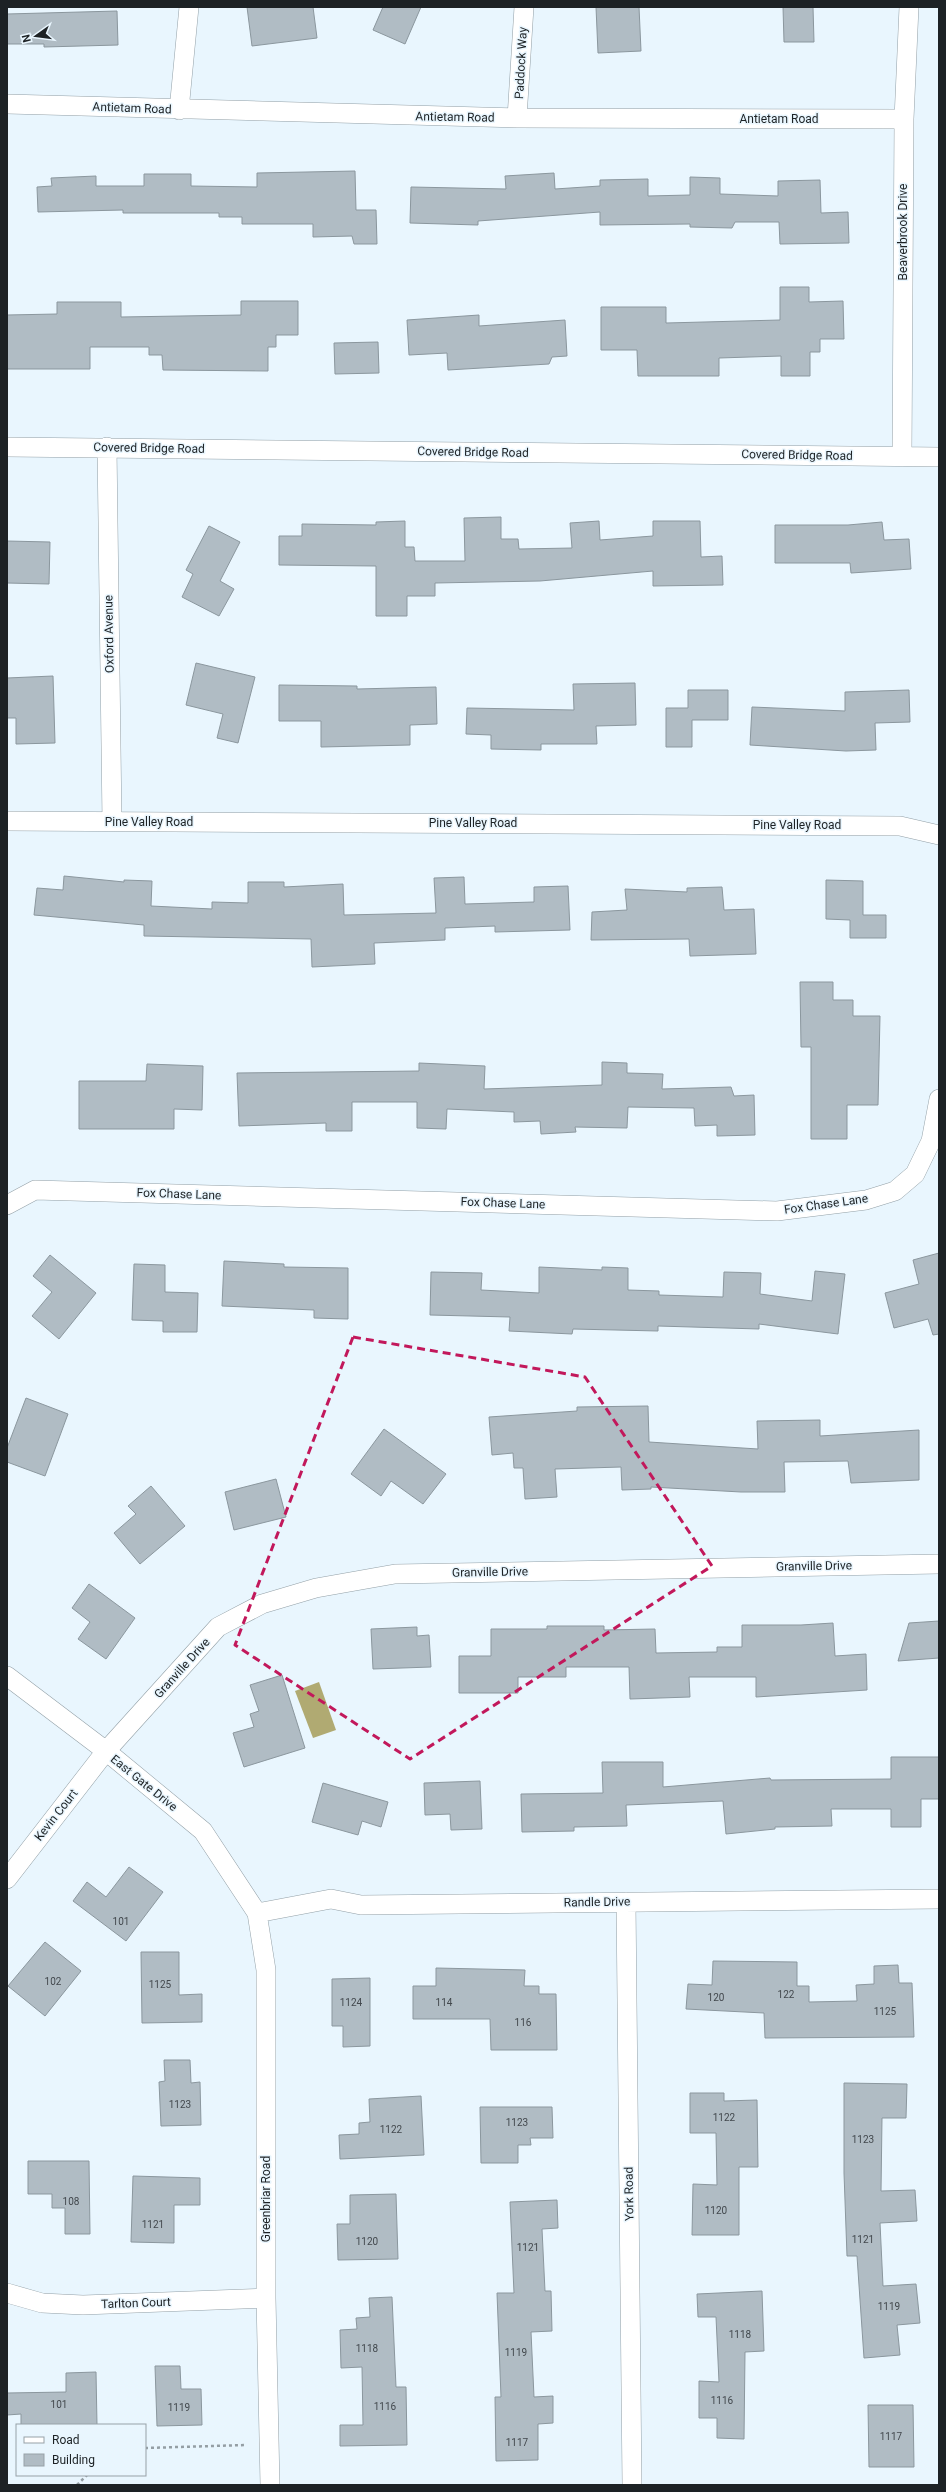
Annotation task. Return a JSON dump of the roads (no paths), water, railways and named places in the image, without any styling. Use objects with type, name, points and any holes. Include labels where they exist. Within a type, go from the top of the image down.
[{"type":"street","points":[[179,110],[189,7]]},
{"type":"street","name":"Paddock Way","points":[[517,118],[524,7]]},
{"type":"street","name":"Beaverbrook Drive","points":[[902,457],[904,119],[908,7]]},
{"type":"street","name":"Antietam Road","points":[[7,104],[179,110],[517,118],[904,119]]},
{"type":"street","name":"Covered Bridge Road","points":[[7,447],[939,457]]},
{"type":"street","name":"Oxford Avenue","points":[[107,447],[112,821]]},
{"type":"street","name":"Pine Valley Road","points":[[7,821],[900,826],[939,835]]},
{"type":"street","name":"Fox Chase Lane","points":[[7,1205],[35,1190],[777,1211],[866,1200],[894,1191],[915,1174],[931,1141],[939,1099]]},
{"type":"street","name":"Granville Drive","points":[[106,1751],[218,1628],[262,1604],[316,1588],[395,1574],[939,1564]]},
{"type":"street","name":"East Gate Drive","points":[[7,1676],[106,1751],[203,1831],[258,1913]]},
{"type":"street","name":"Kevin Court","points":[[7,1879],[106,1751]]},
{"type":"street","name":"Randle Drive","points":[[258,1913],[331,1899],[361,1905],[939,1899]]},
{"type":"street","name":"York Road","points":[[626,1902],[632,2485]]},
{"type":"street","name":"Greenbriar Road","points":[[258,1913],[266,1970],[266,2298],[270,2485]]},
{"type":"street","name":"Tarlton Court","points":[[7,2294],[42,2303],[83,2305],[266,2298]]}]
